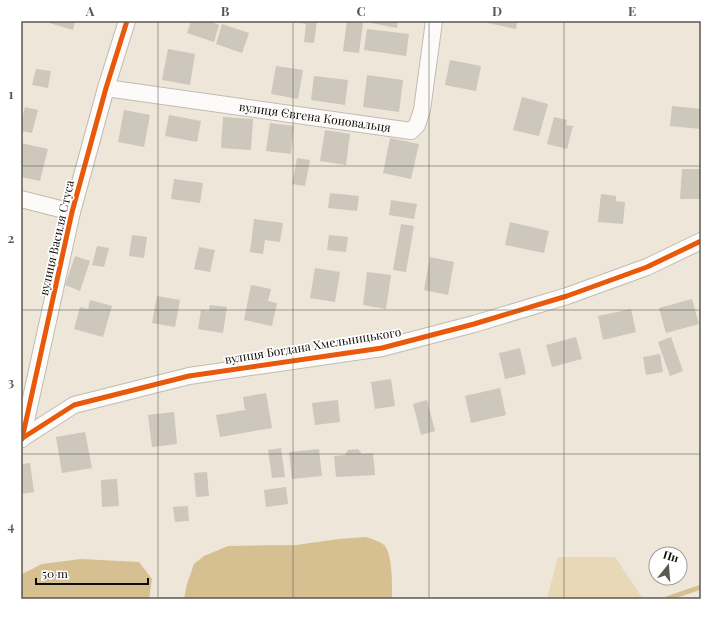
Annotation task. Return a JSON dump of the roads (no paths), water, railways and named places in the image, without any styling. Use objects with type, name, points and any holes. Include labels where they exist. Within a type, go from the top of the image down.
[{"type":"street","name":"вулиця Василя Стуса","points":[[22,439],[72,212],[106,88],[127,21]]},
{"type":"street","name":"вулиця Євгена Коновальця","points":[[106,88],[411,131],[417,125],[422,110],[434,21]]},
{"type":"street","points":[[21,199],[72,212]]},
{"type":"street","name":"вулиця Богдана Хмельницького","points":[[22,439],[74,405],[189,376],[382,348],[458,328],[567,296],[647,267],[701,241]]},
{"type":"waterway","points":[[666,599],[701,587]]}]
